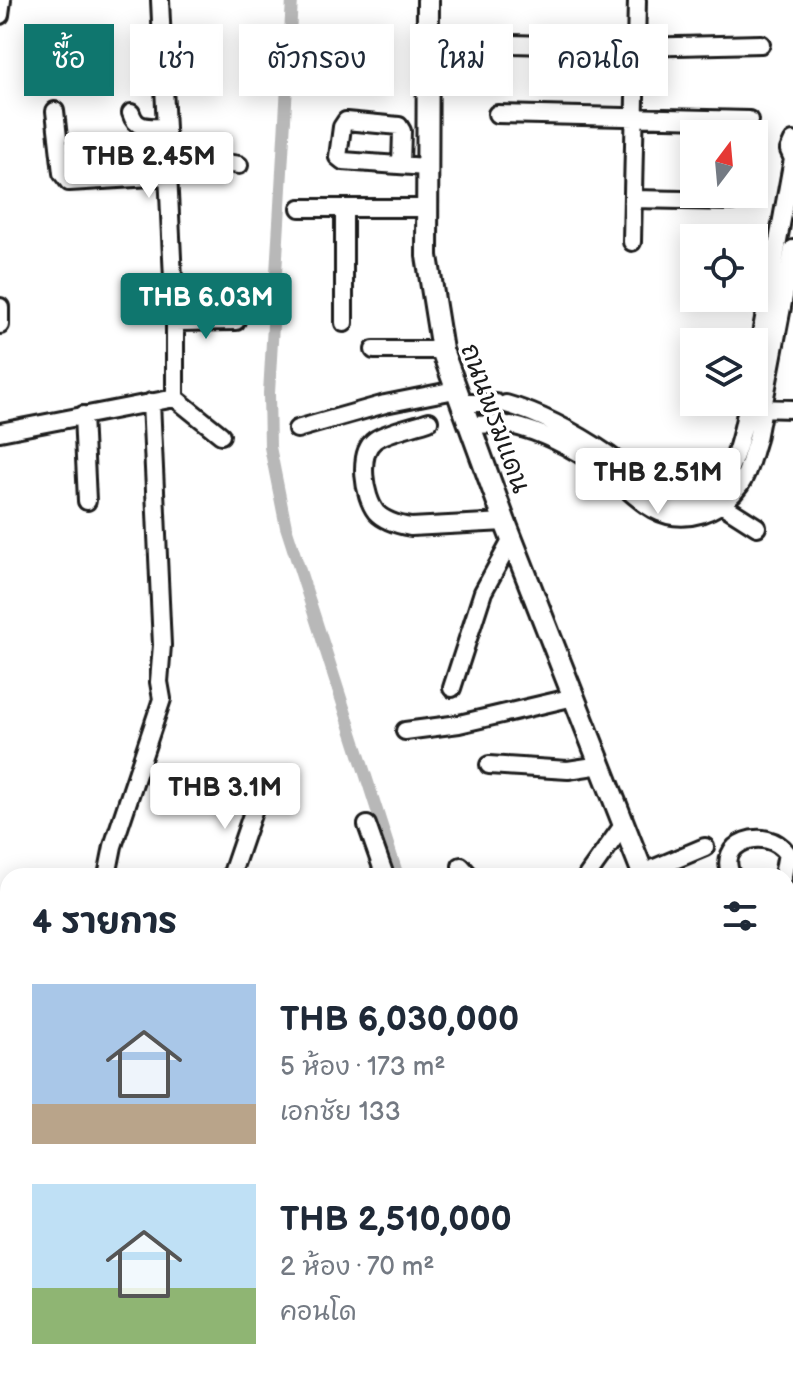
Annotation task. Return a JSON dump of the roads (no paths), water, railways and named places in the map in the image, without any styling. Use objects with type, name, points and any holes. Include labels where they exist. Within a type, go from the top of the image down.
[{"type":"main road","name":"ถนนพรมแดน","points":[[428,0],[428,24]]},
{"type":"main road","name":"ถนนพรมแดน","points":[[427,96],[427,256],[442,350],[640,868]]},
{"type":"street","points":[[0,15],[2,0]]},
{"type":"street","points":[[160,0],[175,322],[175,398]]},
{"type":"street","points":[[636,24],[637,0]]},
{"type":"street","points":[[668,46],[761,44]]},
{"type":"street","points":[[632,242],[635,96]]},
{"type":"street","points":[[55,111],[62,173],[69,182],[168,176]]},
{"type":"street","points":[[131,113],[133,121],[140,127],[165,127]]},
{"type":"street","points":[[497,114],[749,120]]},
{"type":"street","points":[[768,358],[778,326],[788,243],[793,159],[789,150],[793,141]]},
{"type":"street","points":[[167,154],[239,165]]},
{"type":"street","points":[[401,165],[426,167]]},
{"type":"street","points":[[633,199],[680,200]]},
{"type":"street","points":[[300,208],[427,208]]},
{"type":"street","points":[[344,208],[344,323]]},
{"type":"street","points":[[0,307],[0,325]]},
{"type":"street","points":[[175,322],[236,321]]},
{"type":"street","points":[[768,346],[778,326]]},
{"type":"street","points":[[374,350],[442,350]]},
{"type":"street","points":[[297,429],[385,404],[458,396],[505,404],[587,441],[654,509],[669,515],[703,514],[721,504],[741,484],[748,469],[752,416]]},
{"type":"street","points":[[0,432],[175,398],[221,435]]},
{"type":"street","points":[[109,868],[113,846],[162,699],[151,402]]},
{"type":"street","points":[[505,404],[510,425]]},
{"type":"street","points":[[768,407],[793,409]]},
{"type":"street","points":[[83,415],[87,501]]},
{"type":"street","points":[[471,425],[510,425],[616,469],[660,496],[685,502],[710,494],[728,476],[749,416]]},
{"type":"street","points":[[429,421],[374,440],[366,453],[369,500],[378,515],[397,525],[411,527],[509,531],[483,592],[452,688]]},
{"type":"street","points":[[721,504],[757,527]]},
{"type":"street","points":[[405,731],[459,724],[574,697]]},
{"type":"street","points":[[489,765],[568,770],[601,765]]},
{"type":"street","points":[[234,868],[258,797]]},
{"type":"street","points":[[593,868],[624,824]]},
{"type":"street","points":[[367,825],[382,868]]},
{"type":"street","points":[[729,868],[727,863],[736,846],[756,838],[771,838],[780,843],[787,853],[784,868]]},
{"type":"street","points":[[658,868],[705,847]]},
{"type":"waterway","points":[[292,0],[269,393],[270,447],[286,527],[395,868]]}]
